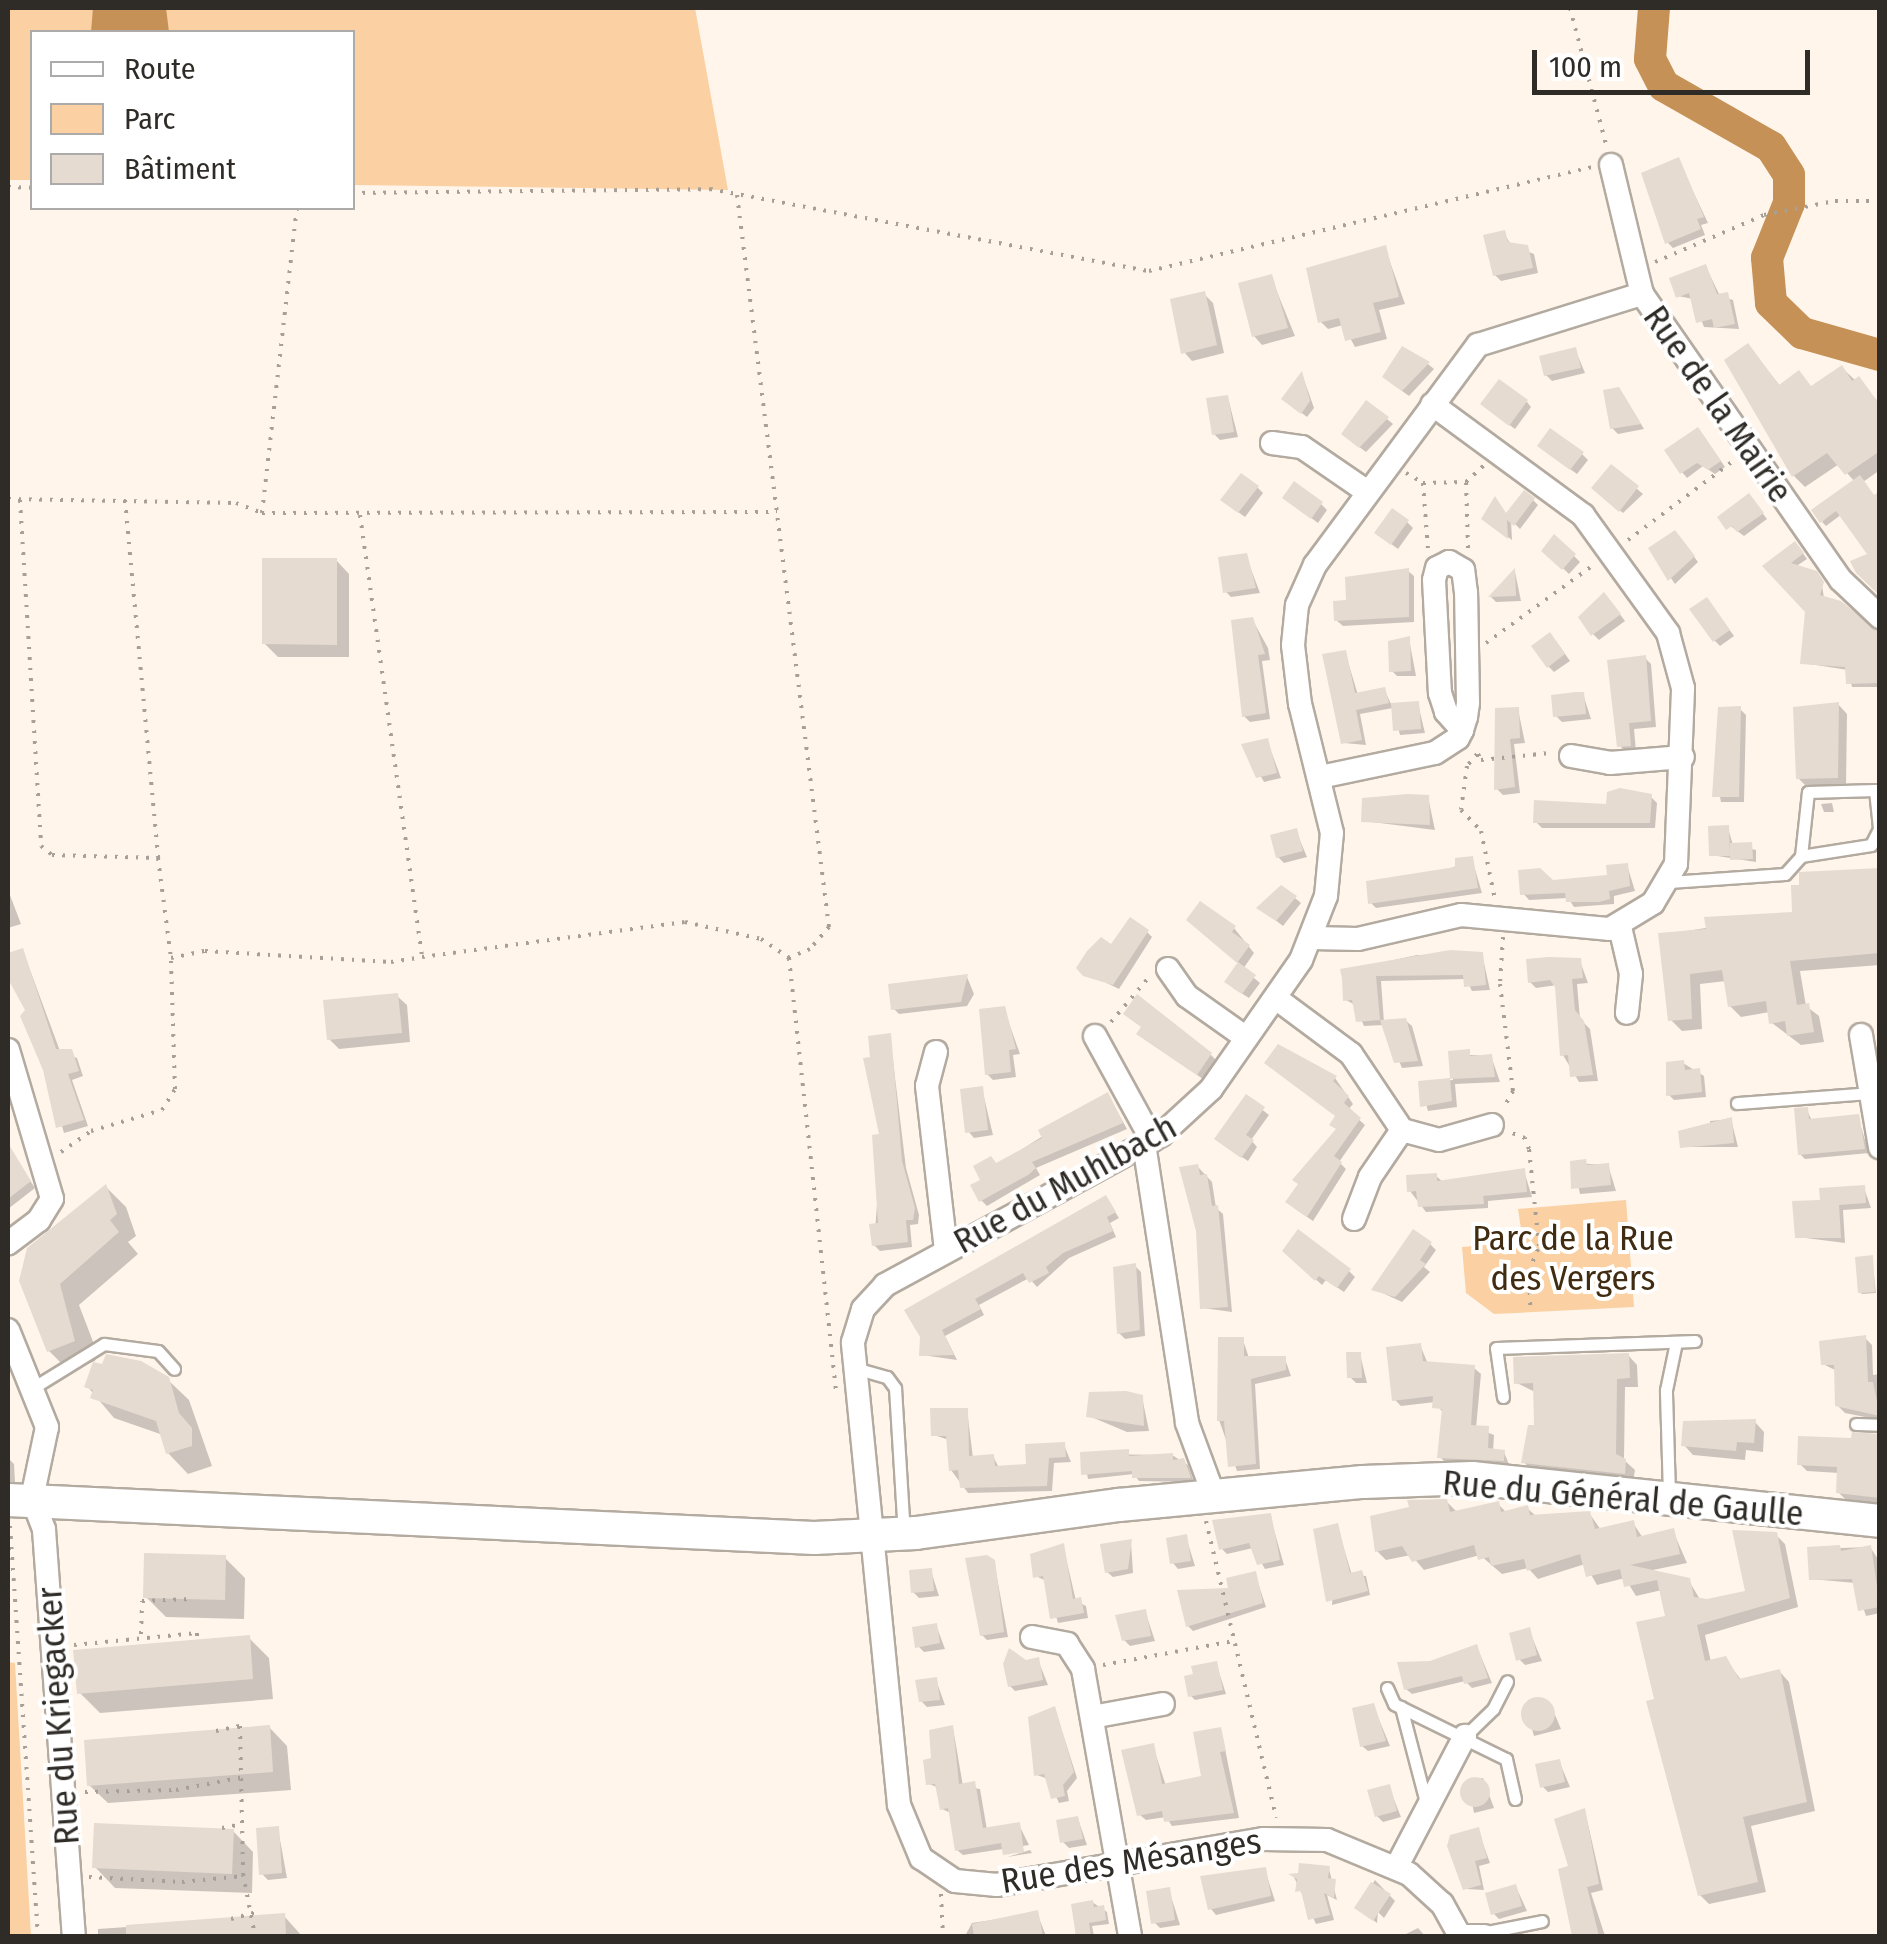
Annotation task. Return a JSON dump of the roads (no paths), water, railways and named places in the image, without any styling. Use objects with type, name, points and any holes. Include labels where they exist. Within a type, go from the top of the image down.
[{"type":"street","name":"Rue de la Mairie","points":[[1611,165],[1632,272],[1642,294],[1842,580],[1880,617]]},
{"type":"street","name":"Rue du Muhlbach","points":[[869,1528],[855,1329],[869,1300],[946,1250],[1148,1142],[1193,1112],[1245,1037],[1277,999],[1312,938],[1333,845],[1296,682],[1295,617],[1314,564],[1387,462],[1487,339],[1642,294]]},
{"type":"street","points":[[1312,938],[1358,939],[1446,917],[1504,918],[1587,930],[1620,927],[1669,882],[1678,851],[1682,676],[1658,616],[1597,529],[1432,404]]},
{"type":"street","points":[[1272,444],[1302,448],[1366,492]]},
{"type":"street","points":[[1320,777],[1434,753],[1462,730],[1469,685],[1463,570],[1449,562],[1434,572],[1440,693],[1462,730]]},
{"type":"street","points":[[1571,756],[1610,763],[1683,756]]},
{"type":"street","points":[[1620,927],[1631,974],[1626,1013]]},
{"type":"street","points":[[1168,969],[1186,996],[1245,1037]]},
{"type":"street","points":[[1277,999],[1351,1054],[1402,1130],[1439,1140],[1492,1126]]},
{"type":"street","points":[[1860,1035],[1880,1148]]},
{"type":"street","points":[[1095,1036],[1148,1142],[1168,1271],[1171,1336],[1207,1496]]},
{"type":"street","points":[[8,1050],[52,1199],[39,1220],[8,1243]]},
{"type":"street","points":[[936,1052],[927,1086],[946,1250]]},
{"type":"street","points":[[1354,1220],[1370,1176],[1402,1130]]},
{"type":"street","points":[[8,1330],[21,1381],[47,1428],[16,1507]]},
{"type":"street","name":"Rue du Général de Gaulle","points":[[16,1507],[616,1526],[708,1536],[1008,1520],[1207,1496],[1472,1478],[1668,1503],[1880,1521]]},
{"type":"street","name":"Rue du Kriegacker","points":[[16,1507],[44,1530],[74,1936]]},
{"type":"street","name":"Rue du Général de Gaulle","points":[[869,1528],[904,1518],[955,1513],[1008,1520]]},
{"type":"street","name":"Rue des Mésanges","points":[[869,1528],[901,1820],[912,1847],[940,1874],[997,1886],[1280,1836],[1340,1842],[1397,1866],[1471,1935]]},
{"type":"street","points":[[1032,1637],[1067,1644],[1084,1668],[1130,1936]]},
{"type":"street","points":[[1092,1717],[1163,1704]]},
{"type":"street","points":[[1397,1866],[1465,1736]]},
{"type":"lane","points":[[1669,882],[1786,874],[1801,856],[1808,792],[1876,790],[1879,829],[1871,845],[1801,856]]},
{"type":"lane","points":[[1737,1103],[1870,1093]]},
{"type":"lane","points":[[1668,1503],[1666,1390],[1676,1342]]},
{"type":"lane","points":[[1503,1397],[1496,1348],[1695,1342]]},
{"type":"lane","points":[[21,1381],[104,1344],[158,1351],[174,1370]]},
{"type":"lane","points":[[855,1368],[887,1377],[895,1388],[904,1518]]},
{"type":"lane","points":[[1856,1424],[1880,1425]]},
{"type":"lane","points":[[1465,1736],[1493,1708],[1506,1681]]},
{"type":"lane","points":[[1386,1688],[1401,1707],[1428,1806]]},
{"type":"lane","points":[[1401,1707],[1506,1759],[1515,1799]]},
{"type":"lane","points":[[1471,1935],[1542,1921]]},
{"type":"waterway","points":[[1654,8],[1650,59],[1664,86],[1771,147],[1789,175],[1789,203],[1767,258],[1771,303],[1802,333],[1880,355]]},
{"type":"park label","name":"Parc de la Rue des Vergers","points":[[1573,1258]]}]
